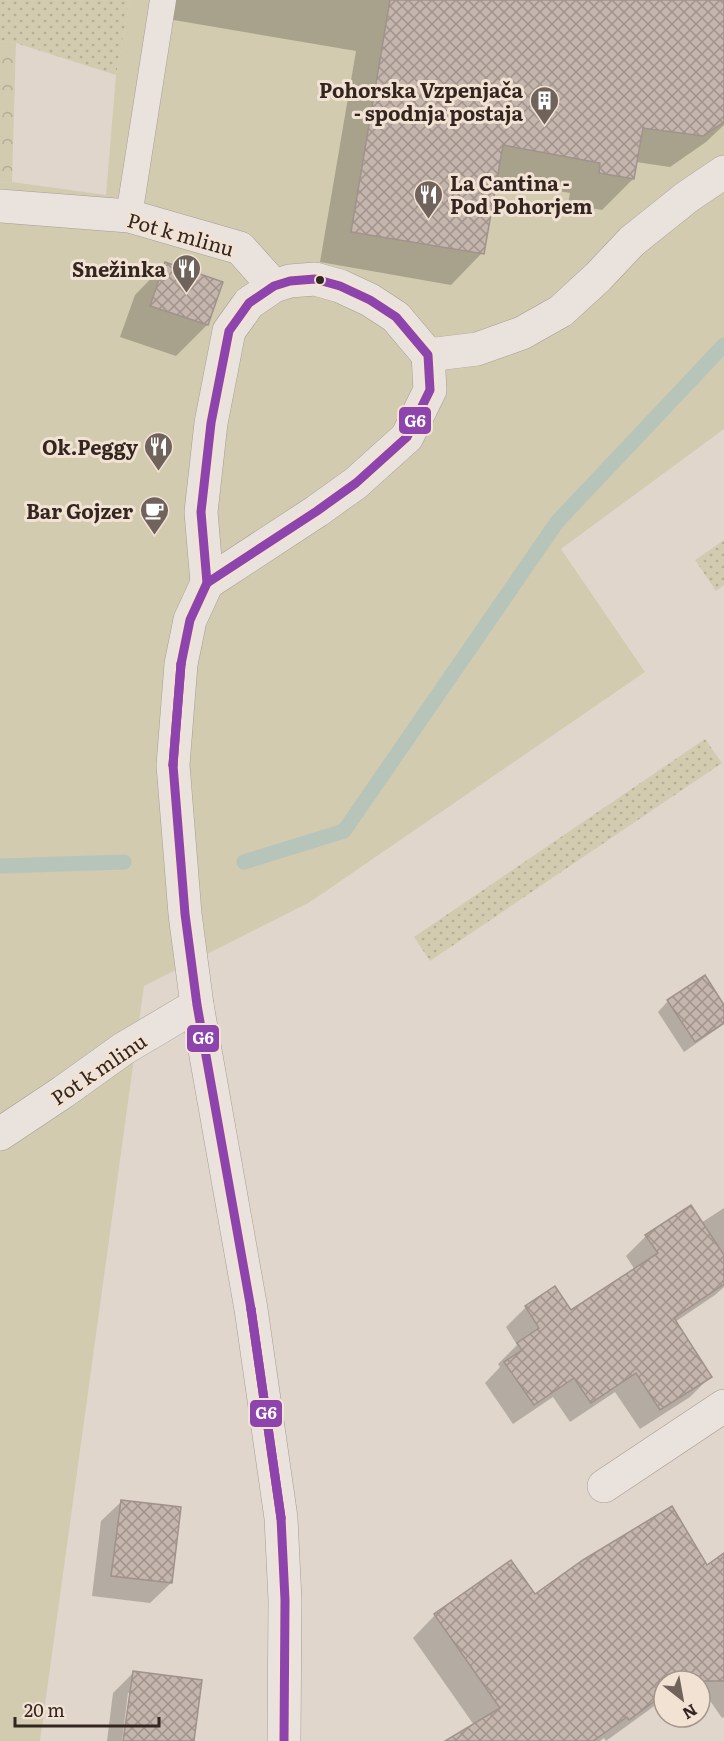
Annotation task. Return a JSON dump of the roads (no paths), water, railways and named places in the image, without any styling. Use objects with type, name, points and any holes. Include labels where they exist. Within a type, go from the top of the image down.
[{"type":"street","points":[[428,355],[477,349],[522,333],[561,311],[632,241],[687,197],[724,172]]},
{"type":"street","name":"Pot k mlinu","points":[[0,206],[129,216],[240,248],[274,286]]},
{"type":"street","points":[[207,583],[356,483],[407,437],[430,390],[428,355],[396,317],[370,300],[340,285],[315,279],[290,281],[274,286],[249,303],[229,330],[211,423],[201,512],[207,583],[190,620],[184,653],[173,765],[185,914],[197,1005],[251,1309],[281,1518],[285,1600],[284,1741]]},
{"type":"street","name":"Pot k mlinu","points":[[0,1134],[63,1092],[106,1059],[197,1005]]},
{"type":"street","points":[[604,1486],[724,1406]]},
{"type":"lane","points":[[129,216],[163,0]]},
{"type":"waterway","points":[[244,862],[344,831],[557,522],[724,345]]},
{"type":"waterway","points":[[0,866],[124,862]]},
{"type":"place","name":"Pohorska Vzpenjača - spodnja postaja","points":[[544,126]]},
{"type":"place","name":"La Cantina - Pod Pohorjem","points":[[429,220]]},
{"type":"place","name":"Snežinka","points":[[187,294]]},
{"type":"place","name":"Ok.Peggy","points":[[159,472]]},
{"type":"place","name":"Bar Gojzer","points":[[154,536]]}]
